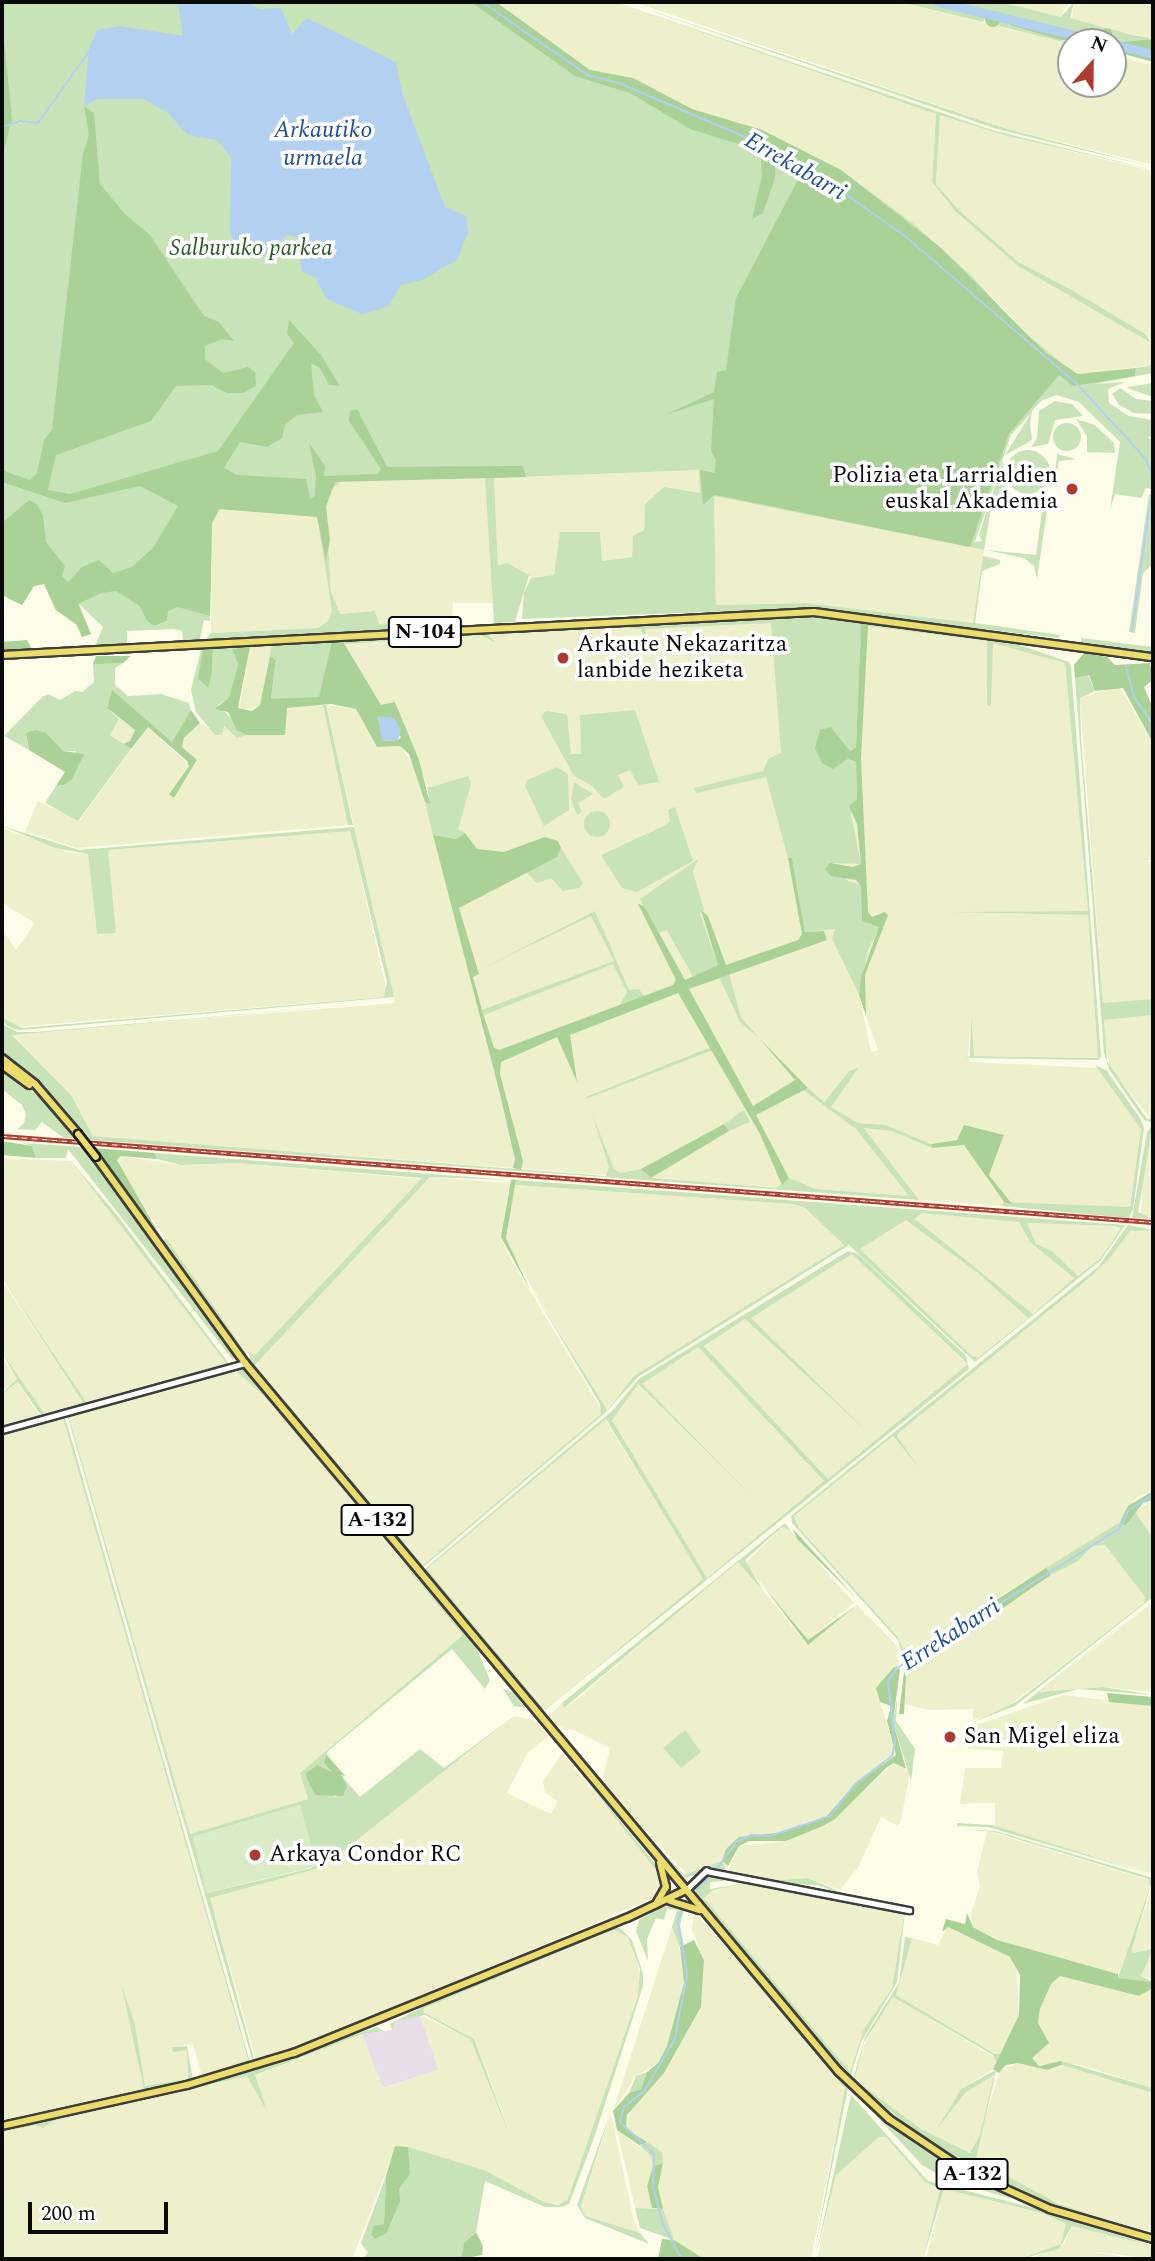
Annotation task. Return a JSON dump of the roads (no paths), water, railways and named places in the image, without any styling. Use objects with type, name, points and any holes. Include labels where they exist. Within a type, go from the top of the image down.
[{"type":"main road","name":"N-104","points":[[2,655],[794,612],[839,614],[1153,659]]},
{"type":"main road","name":"A-132","points":[[2,1058],[55,1107],[78,1133],[245,1363],[838,2071],[917,2140],[1013,2194],[1153,2239]]},
{"type":"main road","name":"A-132","points":[[2,1065],[55,1107]]},
{"type":"main road","points":[[656,1855],[666,1887],[676,1898]]},
{"type":"main road","points":[[653,1908],[666,1887]]},
{"type":"main road","points":[[2,2126],[252,2067],[653,1908],[676,1898],[686,1890]]},
{"type":"main road","points":[[668,1901],[688,1904],[708,1916]]},
{"type":"street","points":[[2,1430],[245,1363]]},
{"type":"street","points":[[686,1890],[706,1871],[909,1910]]},
{"type":"water","name":"Arkautiko urmaela","points":[[247,2],[260,9],[281,8],[292,34],[307,18],[396,62],[402,93],[445,207],[466,216],[468,233],[457,260],[422,280],[401,285],[387,307],[362,314],[327,299],[315,277],[302,272],[297,237],[286,235],[276,250],[265,254],[241,250],[230,235],[231,158],[217,140],[188,135],[168,113],[144,99],[98,99],[84,106],[89,49],[97,30],[120,26],[183,36],[178,4]]},
{"type":"water","points":[[378,716],[394,718],[401,729],[398,740],[382,741]]},
{"type":"waterway","name":"Errekabarri","points":[[482,2],[588,75],[621,84],[782,154],[844,193],[905,236],[1077,384]]},
{"type":"waterway","points":[[938,2],[1057,31]]},
{"type":"waterway","points":[[1127,48],[1153,54]]},
{"type":"waterway","points":[[2,127],[20,121],[38,123],[90,50]]},
{"type":"waterway","name":"Errekabarri","points":[[1079,386],[1145,458],[1153,476]]},
{"type":"waterway","name":"Errekabarri","points":[[1152,488],[1153,476]]},
{"type":"waterway","name":"Errekabarri","points":[[1132,631],[1151,495]]},
{"type":"waterway","name":"Errekabarri","points":[[1126,666],[1134,697],[1153,724]]},
{"type":"waterway","name":"Errekabarri","points":[[717,1869],[736,1842],[751,1835],[770,1836],[830,1816],[855,1784],[892,1756],[895,1743],[888,1681],[897,1668],[1119,1529],[1128,1511],[1153,1495]]},
{"type":"waterway","name":"Errekabarri","points":[[697,1889],[712,1875]]},
{"type":"waterway","name":"Errekabarri","points":[[682,1908],[678,1922],[687,1974],[675,2039],[645,2090],[624,2107],[620,2122],[654,2154],[653,2187],[663,2224],[682,2259]]},
{"type":"railway","points":[[2,1136],[1153,1222]]},
{"type":"place","name":"Polizia eta Larrialdien euskal Akademia","points":[[1072,489]]},
{"type":"place","name":"Arkaute Nekazaritza lanbide heziketa","points":[[563,658]]},
{"type":"place","name":"San Migel eliza","points":[[950,1737]]},
{"type":"place","name":"Arkaya Condor RC","points":[[255,1855]]},
{"type":"park label","name":"Salburuko parkea","points":[[251,249]]}]
